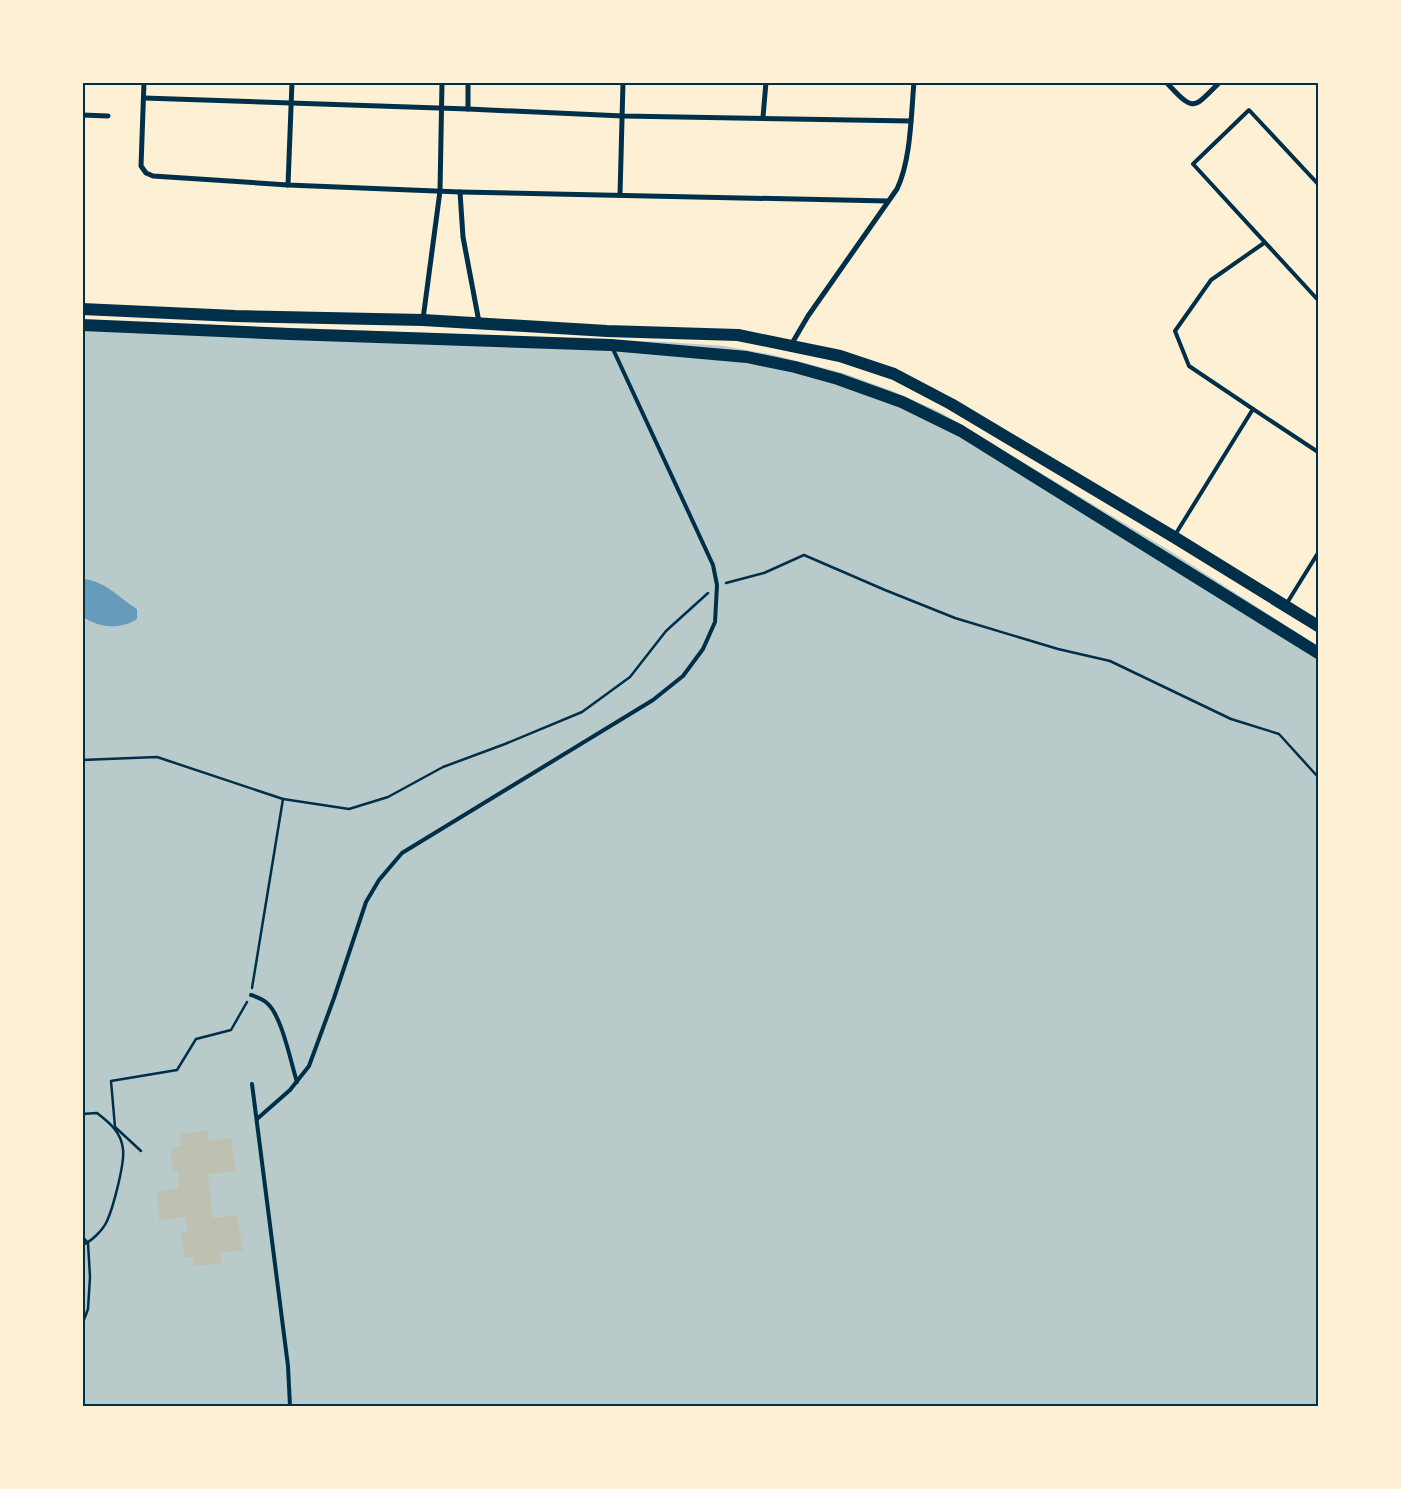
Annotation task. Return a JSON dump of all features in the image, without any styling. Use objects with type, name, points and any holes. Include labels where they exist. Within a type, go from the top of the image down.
[{"type":"highway","points":[[82,309],[234,316],[423,320],[738,335],[840,356],[894,374],[951,404],[1174,537],[1318,626]]},
{"type":"highway","points":[[82,325],[610,345],[747,357],[795,367],[838,379],[902,402],[961,431],[1318,653]]},
{"type":"street","points":[[144,82],[140,166],[146,173],[152,176],[288,185],[460,192],[888,201]]},
{"type":"street","points":[[288,185],[292,82]]},
{"type":"street","points":[[423,320],[440,191],[442,82]]},
{"type":"street","points":[[468,82],[468,109]]},
{"type":"street","points":[[620,195],[623,82]]},
{"type":"street","points":[[763,117],[766,82]]},
{"type":"street","points":[[790,346],[808,316],[897,189],[903,176],[911,121],[914,82]]},
{"type":"street","points":[[1166,82],[1184,101],[1194,104],[1199,103],[1220,82]]},
{"type":"street","points":[[144,98],[623,116],[911,121]]},
{"type":"street","points":[[82,115],[108,116]]},
{"type":"street","points":[[460,192],[463,238],[480,324]]},
{"type":"lane","points":[[1318,184],[1249,110],[1193,164],[1318,300]]},
{"type":"lane","points":[[1264,243],[1211,280],[1175,331],[1189,366],[1318,452]]},
{"type":"lane","points":[[257,1119],[290,1090],[309,1066],[366,902],[379,880],[402,853],[653,700],[683,676],[703,649],[715,622],[717,585],[713,565],[610,345]]},
{"type":"lane","points":[[1174,537],[1253,409]]},
{"type":"lane","points":[[1286,605],[1318,553]]},
{"type":"lane","points":[[251,995],[265,1001],[272,1009],[279,1023],[297,1082]]},
{"type":"lane","points":[[252,1084],[288,1366],[290,1406]]},
{"type":"path","points":[[82,760],[157,757],[283,799],[350,809],[388,798],[443,767],[582,712],[630,677],[666,631],[717,585],[764,573],[804,555],[955,618],[1058,649],[1110,661],[1231,719],[1279,734],[1318,777]]},
{"type":"path","points":[[82,1245],[88,1243],[106,1223],[122,1169],[123,1148],[115,1127],[111,1080],[177,1070],[196,1040],[231,1030],[251,995],[283,799]]},
{"type":"path","points":[[82,1114],[97,1113],[141,1151]]},
{"type":"path","points":[[82,1236],[88,1243],[90,1277],[88,1309],[82,1324]]},
{"type":"shaded area","points":[[83,320],[666,342],[724,346],[774,355],[843,373],[890,390],[940,412],[1170,551],[1318,646],[1318,1406],[83,1406]]},
{"type":"water","points":[[83,579],[105,586],[137,609],[137,619],[124,625],[110,626],[96,624],[83,617]]},
{"type":"building","points":[[208,1130],[209,1140],[231,1138],[236,1171],[208,1174],[213,1218],[237,1215],[243,1250],[221,1253],[221,1263],[194,1266],[193,1257],[185,1258],[181,1233],[188,1232],[185,1217],[159,1220],[157,1191],[179,1188],[178,1172],[172,1172],[171,1148],[181,1146],[180,1134]]}]
